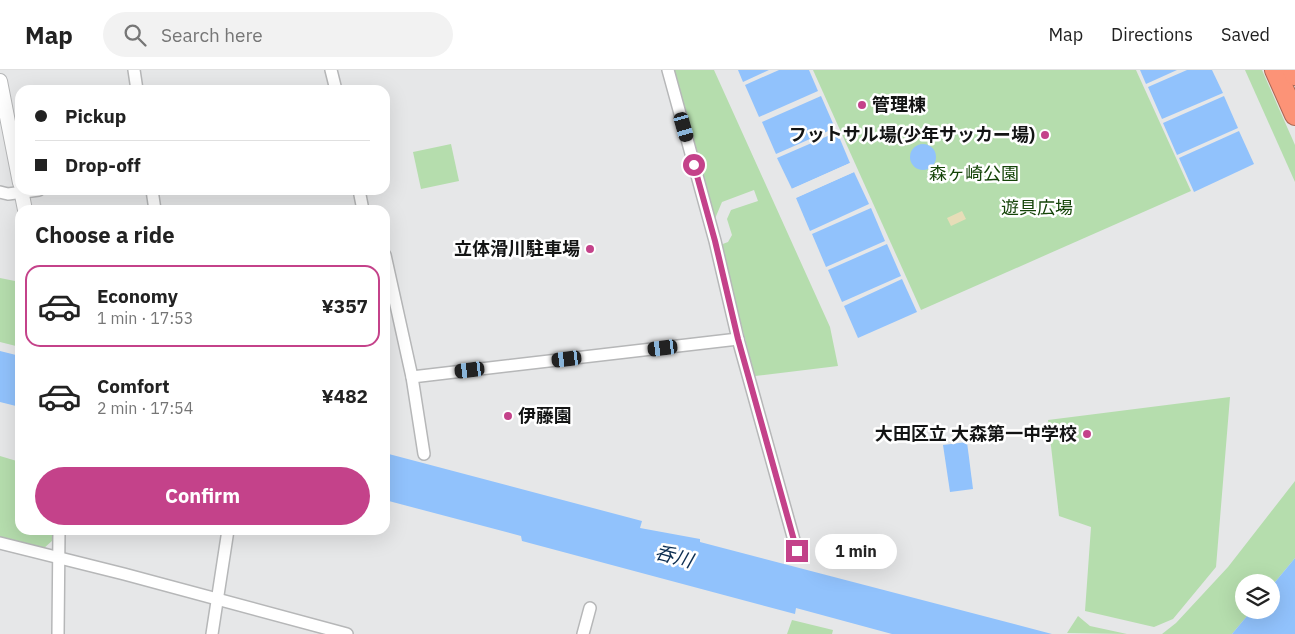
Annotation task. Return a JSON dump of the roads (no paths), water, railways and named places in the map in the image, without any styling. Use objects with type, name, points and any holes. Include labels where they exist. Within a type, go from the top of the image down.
[{"type":"highway","points":[[1275,70],[1295,115]]},
{"type":"highway","points":[[1293,70],[1295,75]]},
{"type":"street","points":[[134,70],[136,85]]},
{"type":"street","points":[[332,70],[335,85]]},
{"type":"street","points":[[668,70],[715,241],[738,339],[797,551]]},
{"type":"street","points":[[0,81],[15,157]]},
{"type":"street","points":[[0,192],[8,194],[15,191]]},
{"type":"street","points":[[390,278],[412,377],[424,454]]},
{"type":"street","points":[[412,377],[738,339]]},
{"type":"street","points":[[58,634],[59,535]]},
{"type":"street","points":[[212,634],[227,535]]},
{"type":"street","points":[[0,543],[347,634]]},
{"type":"street","points":[[583,634],[590,608]]},
{"type":"water","points":[[738,70],[769,70],[743,82]]},
{"type":"water","points":[[779,70],[809,70],[818,91],[759,117],[745,85]]},
{"type":"water","points":[[1140,70],[1177,70],[1146,84]]},
{"type":"water","points":[[1187,70],[1212,70],[1223,93],[1162,119],[1148,87]]},
{"type":"water","points":[[821,96],[835,128],[776,154],[762,122]]},
{"type":"water","points":[[1224,96],[1238,128],[1177,155],[1163,123]]},
{"type":"water","points":[[1239,131],[1254,164],[1194,192],[1179,158]]},
{"type":"water","points":[[837,132],[850,163],[792,189],[777,158]]},
{"type":"water","points":[[923,144],[932,148],[936,157],[932,166],[923,170],[914,166],[910,157],[914,148]]},
{"type":"water","points":[[854,172],[869,204],[810,231],[796,198]]},
{"type":"water","points":[[871,208],[885,241],[826,267],[812,234]]},
{"type":"water","points":[[887,244],[901,276],[842,302],[828,270]]},
{"type":"water","points":[[902,279],[917,312],[858,338],[844,306]]},
{"type":"water","points":[[0,351],[15,355],[15,406],[0,402]]},
{"type":"water","points":[[967,442],[973,489],[950,492],[943,445]]},
{"type":"water","name":"呑川","points":[[390,454],[642,521],[640,528],[700,539],[700,542],[1052,634],[892,634],[796,608],[795,614],[522,541],[521,536],[390,501]]},
{"type":"water","points":[[1295,558],[1295,634],[1232,634],[1244,619],[1280,619],[1280,576]]},
{"type":"place","name":"管理棟","points":[[862,105]]},
{"type":"place","name":"フットサル場(少年サッカー場)","points":[[1045,135]]},
{"type":"place","name":"立体滑川駐車場","points":[[590,249]]},
{"type":"place","name":"伊藤園","points":[[508,416]]},
{"type":"place","name":"大田区立 大森第一中学校","points":[[1087,434]]},
{"type":"park label","name":"森ヶ崎公園","points":[[974,174]]},
{"type":"park label","name":"遊具広場","points":[[1037,208]]}]
